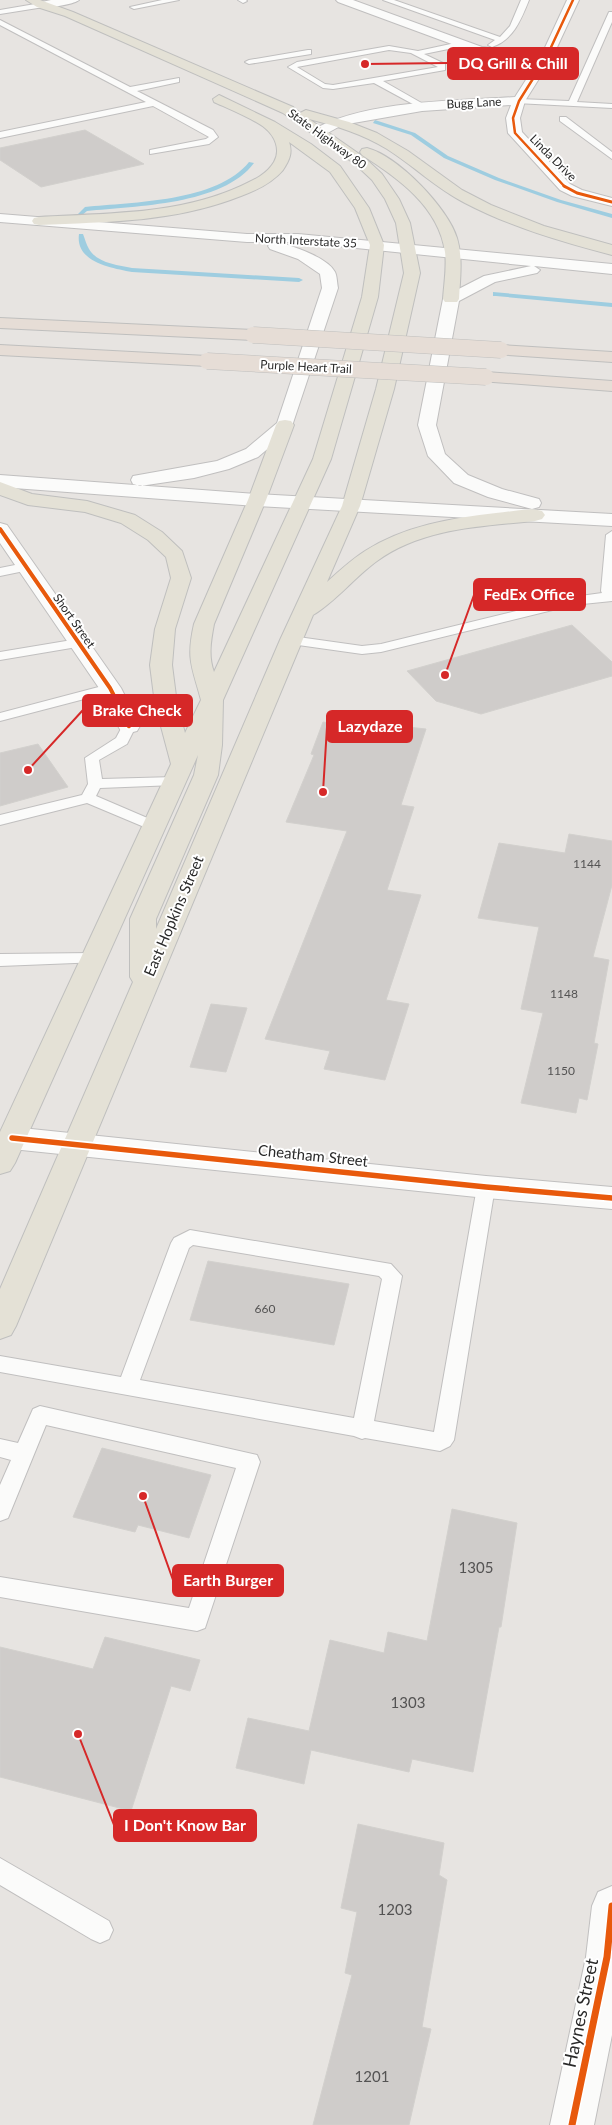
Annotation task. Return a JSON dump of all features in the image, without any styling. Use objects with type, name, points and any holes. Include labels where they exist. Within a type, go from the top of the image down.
[{"type":"highway","name":"Purple Heart Trail","points":[[0,323],[254,335],[612,357]]},
{"type":"highway","name":"Purple Heart Trail","points":[[0,350],[612,386]]},
{"type":"main road","points":[[36,3],[73,0]]},
{"type":"main road","points":[[342,0],[480,50],[546,58]]},
{"type":"main road","name":"Bugg Lane","points":[[318,132],[338,122],[369,115],[422,107],[519,101],[546,58],[573,0]]},
{"type":"main road","points":[[36,3],[48,17],[64,26]]},
{"type":"main road","name":"State Highway 80","points":[[36,3],[69,14],[288,110],[360,161],[377,177],[392,199],[403,223],[412,273],[385,389],[351,506]]},
{"type":"main road","points":[[149,63],[167,69],[278,118],[364,150],[402,177],[428,201],[441,219],[448,234],[453,253],[451,300],[427,425],[437,456],[462,480],[495,493],[582,518]]},
{"type":"main road","points":[[160,73],[180,82]]},
{"type":"main road","name":"State Highway 80","points":[[211,95],[270,124],[306,147],[335,169],[362,208],[376,245],[370,298],[322,459],[302,503]]},
{"type":"main road","name":"Linda Drive","points":[[519,101],[513,118],[515,133],[565,187],[577,193],[612,202]]},
{"type":"main road","points":[[288,110],[338,122],[380,140],[432,178],[469,200],[524,224],[612,250]]},
{"type":"main road","points":[[39,221],[152,215],[188,209],[228,198],[257,184],[272,174],[282,161],[284,148],[270,124]]},
{"type":"main road","name":"North Interstate 35","points":[[0,218],[247,238],[298,238],[611,269]]},
{"type":"main road","points":[[142,991],[143,919],[206,775],[211,745],[212,699],[200,663],[200,643],[204,624],[257,500],[285,425],[330,288],[328,273],[314,260],[298,252],[247,238]]},
{"type":"main road","points":[[451,300],[474,284],[501,274],[536,270],[611,269]]},
{"type":"main road","points":[[91,487],[194,472],[224,465],[252,453],[285,425]]},
{"type":"main road","points":[[0,481],[302,503],[612,520]]},
{"type":"main road","points":[[0,488],[28,499],[87,508],[128,519],[155,536],[175,555],[181,578],[165,630],[161,665],[179,773]]},
{"type":"main road","points":[[6,1150],[302,503]]},
{"type":"main road","name":"East Hopkins Street","points":[[0,1326],[302,614],[351,506]]},
{"type":"main road","points":[[302,614],[373,555],[400,542],[435,529],[466,522],[536,515]]},
{"type":"main road","name":"Short Street","points":[[0,529],[110,688],[129,726]]},
{"type":"main road","name":"Cheatham Street","points":[[6,1150],[78,1144],[486,1187],[612,1198]]},
{"type":"main road","name":"Haynes Street","points":[[572,2125],[610,1957],[612,1906]]},
{"type":"lane","points":[[134,7],[175,0]]},
{"type":"lane","points":[[387,0],[502,40]]},
{"type":"lane","points":[[480,50],[502,40],[516,24],[525,0]]},
{"type":"lane","points":[[0,12],[36,3]]},
{"type":"lane","points":[[573,102],[610,23],[612,14]]},
{"type":"lane","points":[[0,22],[210,132],[214,137],[208,141],[153,152]]},
{"type":"lane","points":[[600,41],[612,42]]},
{"type":"lane","points":[[417,53],[460,44]]},
{"type":"lane","points":[[389,48],[403,48],[417,53],[442,66],[442,68],[377,81],[327,87],[292,68],[297,64],[389,48]]},
{"type":"lane","points":[[250,62],[315,51]]},
{"type":"lane","points":[[377,81],[422,107]]},
{"type":"lane","points":[[129,90],[180,82]]},
{"type":"lane","points":[[519,101],[573,102],[593,108],[612,106]]},
{"type":"lane","points":[[0,135],[154,103]]},
{"type":"lane","points":[[562,119],[582,129],[609,152]]},
{"type":"lane","points":[[612,535],[607,591],[612,596]]},
{"type":"lane","points":[[0,572],[25,567]]},
{"type":"lane","points":[[291,640],[362,650],[381,648],[573,601],[612,596]]},
{"type":"lane","points":[[0,656],[78,643]]},
{"type":"lane","points":[[0,717],[110,688]]},
{"type":"lane","points":[[88,798],[95,784],[92,758],[122,741],[129,726]]},
{"type":"lane","points":[[95,784],[179,773]]},
{"type":"lane","points":[[0,820],[88,798],[154,826]]},
{"type":"lane","points":[[0,960],[94,958]]},
{"type":"lane","points":[[0,1364],[437,1443],[443,1440],[486,1187]]},
{"type":"lane","points":[[127,1387],[181,1243],[190,1237],[384,1269],[392,1276],[362,1430]]},
{"type":"lane","points":[[0,1511],[40,1416],[249,1462],[197,1620],[0,1587]]},
{"type":"lane","points":[[0,1448],[24,1454]]},
{"type":"lane","points":[[0,1871],[100,1930]]},
{"type":"building","points":[[85,130],[144,164],[41,187],[0,160],[0,148]]},
{"type":"building","points":[[572,625],[612,662],[612,676],[481,714],[436,701],[407,671]]},
{"type":"building","points":[[323,722],[368,729],[370,723],[426,729],[401,805],[414,807],[387,890],[421,895],[386,1000],[409,1004],[385,1080],[324,1069],[330,1051],[265,1039],[347,831],[286,822],[314,755],[311,754]]},
{"type":"building","points":[[38,744],[68,787],[0,806],[0,753]]},
{"type":"building","points":[[569,834],[612,841],[612,885],[593,957],[609,960],[594,1043],[598,1044],[587,1100],[579,1098],[576,1113],[521,1103],[543,1013],[521,1009],[539,927],[478,918],[499,843],[565,853]]},
{"type":"building","points":[[211,1004],[247,1008],[226,1072],[190,1067]]},
{"type":"building","points":[[208,1261],[349,1284],[334,1345],[190,1320]]},
{"type":"building","points":[[102,1448],[211,1475],[189,1538],[138,1525],[135,1532],[73,1517]]},
{"type":"building","points":[[452,1509],[517,1523],[501,1627],[499,1627],[473,1772],[412,1759],[409,1772],[311,1750],[304,1784],[236,1768],[248,1718],[309,1731],[330,1640],[384,1653],[388,1632],[427,1641]]},
{"type":"building","points":[[105,1637],[200,1660],[190,1691],[171,1686],[131,1811],[0,1777],[0,1647],[93,1669]]},
{"type":"building","points":[[358,1824],[444,1843],[439,1875],[447,1880],[422,2027],[431,2029],[409,2125],[313,2125],[352,1975],[345,1973],[357,1912],[341,1908]]},
{"type":"waterway","points":[[375,122],[413,134],[446,157],[497,179],[559,201],[612,216]]},
{"type":"waterway","points":[[81,214],[85,209],[164,200],[203,192],[239,176],[251,163]]},
{"type":"waterway","points":[[81,235],[83,245],[92,258],[99,262],[132,270],[299,280]]},
{"type":"waterway","points":[[496,294],[612,305]]},
{"type":"cycle path","points":[[573,0],[546,58],[519,101],[513,118],[515,133],[565,187],[577,193],[612,202]]},
{"type":"cycle path","points":[[0,529],[110,688],[129,726]]},
{"type":"cycle path","points":[[12,1138],[486,1187],[612,1198]]},
{"type":"cycle path","points":[[572,2125],[607,1957],[612,1906]]},
{"type":"place","name":"DQ Grill & Chill","points":[[365,64]]},
{"type":"place","name":"FedEx Office","points":[[445,675]]},
{"type":"place","name":"Brake Check","points":[[28,770]]},
{"type":"place","name":"Lazydaze","points":[[323,792]]},
{"type":"place","name":"Earth Burger","points":[[143,1496]]},
{"type":"place","name":"I Don't Know Bar","points":[[78,1734]]}]
